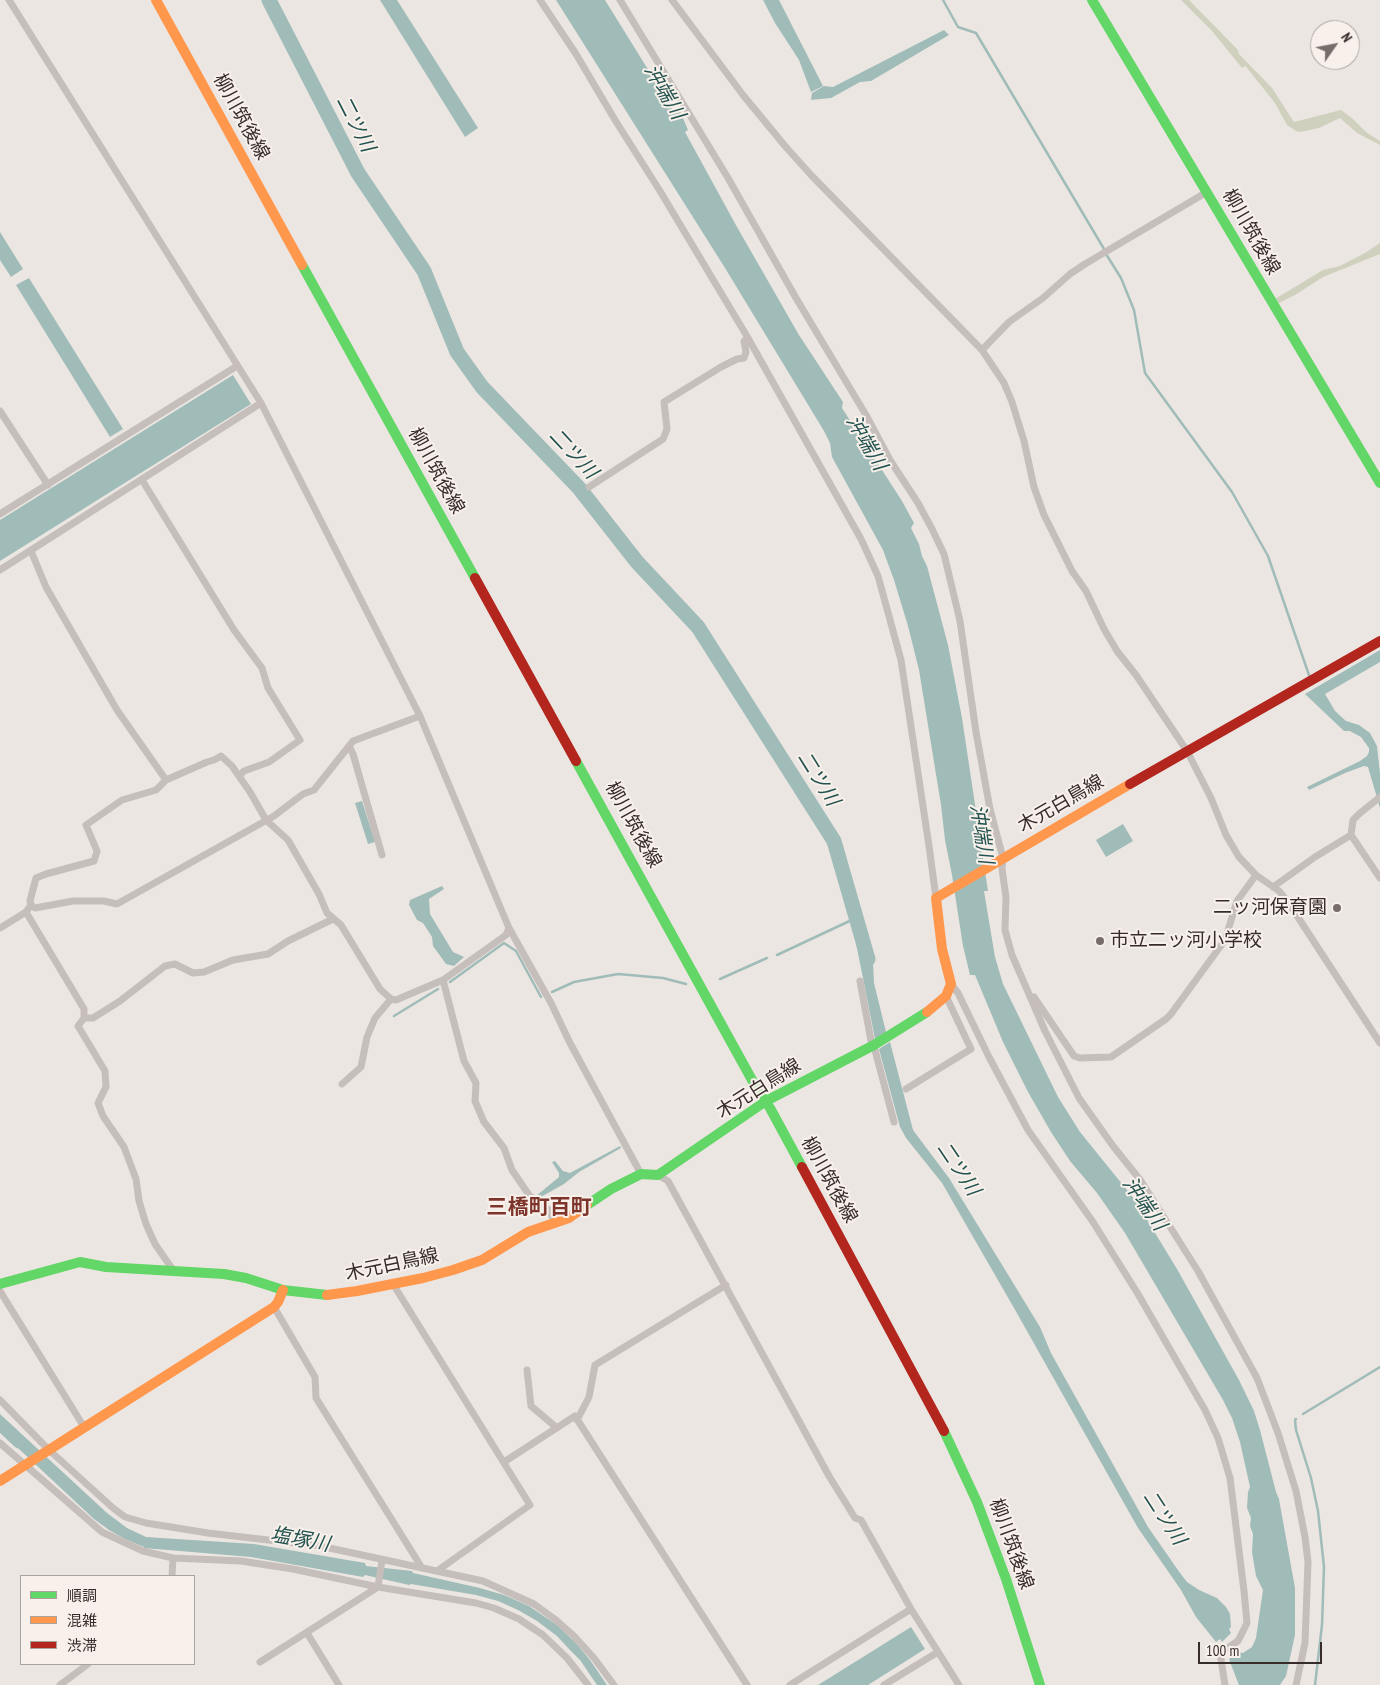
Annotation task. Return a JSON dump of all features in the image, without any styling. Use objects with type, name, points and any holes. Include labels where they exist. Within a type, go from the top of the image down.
[{"type":"main road","name":"柳川筑後線","points":[[156,0],[757,1089],[766,1101],[938,1416],[977,1502],[1006,1580],[1040,1685]]},
{"type":"main road","name":"柳川筑後線","points":[[1092,0],[1380,482]]},
{"type":"main road","name":"木元白鳥線","points":[[939,896],[1380,641]]},
{"type":"main road","points":[[939,896],[942,950],[951,984]]},
{"type":"main road","name":"木元白鳥線","points":[[0,1284],[80,1262],[106,1266],[224,1274],[246,1278],[282,1290],[326,1295],[393,1284],[453,1270],[495,1253],[524,1235],[569,1218],[611,1189],[641,1174],[658,1175],[766,1101],[873,1045],[924,1015],[946,996],[951,984]]},
{"type":"main road","points":[[0,1481],[274,1308],[282,1290]]},
{"type":"street","points":[[9,0],[261,404],[420,716],[509,928],[551,1003],[570,1043],[641,1174]]},
{"type":"street","points":[[540,0],[576,54],[748,338],[861,539],[878,576],[901,660],[939,896]]},
{"type":"street","points":[[620,0],[728,178],[890,460],[918,503],[944,554],[960,621],[984,779],[1002,869],[1006,897],[1005,930],[1012,954],[1045,1031],[1079,1098],[1141,1182],[1162,1214],[1198,1271],[1257,1378],[1278,1433],[1296,1490],[1308,1562],[1305,1643],[1296,1685]]},
{"type":"street","points":[[672,0],[743,95],[810,175],[982,350],[1004,383],[1012,402],[1024,441],[1034,487],[1052,534],[1072,571],[1086,591],[1116,651],[1136,675],[1187,751],[1211,798],[1226,835],[1239,857],[1257,876],[1279,891],[1288,902],[1380,1043]]},
{"type":"street","points":[[982,350],[1009,322],[1043,298],[1070,274],[1207,192]]},
{"type":"street","points":[[589,487],[663,439],[667,429],[664,402],[721,367],[737,359],[744,358],[746,352],[744,341],[748,338]]},
{"type":"street","points":[[0,514],[237,366]]},
{"type":"street","points":[[0,570],[261,404]]},
{"type":"street","points":[[0,411],[48,485]]},
{"type":"street","points":[[142,480],[234,630],[262,668],[268,688],[300,740],[269,762],[244,770],[238,776]]},
{"type":"street","points":[[31,551],[46,587],[117,710],[166,780]]},
{"type":"street","points":[[31,905],[35,908],[73,901],[104,900],[117,904],[266,820],[303,794],[314,790],[353,741],[420,716]]},
{"type":"street","points":[[349,746],[353,754],[382,855]]},
{"type":"street","points":[[0,928],[26,912],[31,905],[30,901],[36,878],[94,861],[97,851],[86,825],[122,800],[156,790],[166,780],[221,756],[250,792],[266,820],[288,840],[319,894],[327,913],[341,925],[380,989],[391,999],[396,1000],[443,980],[506,935],[509,928]]},
{"type":"street","points":[[1380,797],[1353,820],[1351,835],[1380,878]]},
{"type":"street","points":[[1270,886],[1351,835]]},
{"type":"street","points":[[1024,984],[1074,1056],[1080,1058],[1111,1057],[1171,1014],[1225,940],[1238,901],[1257,876]]},
{"type":"street","points":[[26,912],[84,1009],[84,1018],[78,1026],[105,1071],[106,1087],[98,1103],[102,1116],[124,1148],[136,1179],[139,1201],[146,1224],[155,1244],[173,1270]]},
{"type":"street","points":[[84,1018],[93,1018],[120,1001],[165,966],[175,964],[193,973],[204,972],[233,960],[268,954],[288,941],[333,919]]},
{"type":"street","points":[[443,980],[464,1061],[476,1083],[475,1101],[484,1122],[504,1148],[512,1170],[529,1195],[549,1210],[555,1223]]},
{"type":"street","points":[[860,981],[873,1045],[894,1122]]},
{"type":"street","points":[[951,984],[958,992],[989,1057],[1028,1130],[1093,1222],[1138,1294],[1205,1410],[1218,1438],[1230,1478],[1247,1624],[1238,1641],[1220,1653],[1225,1685]]},
{"type":"street","points":[[906,1089],[971,1049],[946,996]]},
{"type":"street","points":[[342,1084],[361,1067],[367,1037],[375,1018],[391,999]]},
{"type":"street","points":[[658,1175],[668,1181],[829,1476],[855,1518],[861,1520],[911,1610],[959,1685]]},
{"type":"street","points":[[393,1284],[530,1505],[437,1571]]},
{"type":"street","points":[[577,1420],[589,1397],[595,1365],[726,1285]]},
{"type":"street","points":[[0,1291],[84,1427]]},
{"type":"street","points":[[274,1308],[315,1377],[316,1398],[422,1568]]},
{"type":"street","points":[[527,1370],[531,1406],[557,1428]]},
{"type":"street","points":[[0,1400],[47,1451],[125,1517],[146,1523],[208,1533],[320,1546],[483,1581],[534,1604],[556,1620],[594,1658],[614,1685]]},
{"type":"street","points":[[504,1462],[575,1416],[747,1685]]},
{"type":"street","points":[[0,1442],[102,1532],[143,1551],[173,1558],[240,1561],[378,1584],[494,1608],[519,1619],[543,1635],[567,1658],[588,1685]]},
{"type":"street","points":[[172,1575],[173,1558]]},
{"type":"street","points":[[260,1662],[307,1633],[378,1584],[382,1560]]},
{"type":"street","points":[[790,1685],[911,1610]]},
{"type":"street","points":[[307,1633],[339,1685]]},
{"type":"street","points":[[884,1685],[938,1652]]},
{"type":"street","points":[[60,1685],[87,1665]]},
{"type":"green space","points":[[1181,0],[1189,0],[1238,50],[1239,54],[1272,88],[1294,122],[1341,110],[1366,132],[1380,141],[1380,145],[1357,133],[1340,118],[1319,128],[1300,132],[1287,125],[1275,103],[1247,68],[1245,66],[1242,68],[1212,31]]},
{"type":"green space","points":[[1380,243],[1380,254],[1323,277],[1279,303],[1275,299],[1323,270],[1340,266]]},
{"type":"water","points":[[380,0],[397,0],[478,128],[465,137]]},
{"type":"water","name":"沖端川","points":[[556,0],[605,0],[675,113],[680,111],[688,130],[685,132],[737,227],[799,335],[843,402],[842,408],[902,501],[914,523],[911,528],[927,566],[948,645],[962,718],[988,891],[984,891],[995,957],[1003,984],[1058,1097],[1080,1132],[1135,1200],[1177,1269],[1239,1380],[1254,1411],[1260,1430],[1279,1499],[1295,1588],[1295,1635],[1286,1676],[1280,1685],[1239,1685],[1230,1662],[1229,1656],[1236,1651],[1243,1653],[1252,1647],[1256,1638],[1263,1590],[1256,1576],[1252,1552],[1253,1534],[1250,1526],[1251,1518],[1247,1508],[1250,1487],[1240,1442],[1232,1418],[1125,1233],[1097,1193],[1070,1161],[1051,1132],[1003,1042],[975,975],[970,975],[963,946],[945,840],[919,670],[908,626],[883,550],[832,457],[830,443],[824,431],[725,268]]},
{"type":"water","points":[[763,0],[779,0],[823,86],[811,92],[799,60],[775,23]]},
{"type":"water","points":[[944,30],[949,35],[871,81],[860,82],[831,98],[811,100],[812,93],[824,86],[833,87]]},
{"type":"water","points":[[0,232],[23,269],[11,277],[0,260]]},
{"type":"water","points":[[29,278],[123,429],[110,437],[16,285]]},
{"type":"water","points":[[233,375],[251,404],[0,561],[0,520]]},
{"type":"water","points":[[1380,650],[1380,662],[1325,694],[1335,711],[1346,721],[1359,725],[1370,733],[1377,746],[1380,773],[1380,808],[1368,767],[1364,766],[1345,773],[1309,790],[1307,787],[1360,761],[1367,756],[1369,748],[1361,737],[1350,731],[1344,731],[1305,694]]},
{"type":"water","points":[[362,801],[375,842],[368,844],[355,803]]},
{"type":"water","points":[[1123,824],[1133,841],[1106,857],[1096,840]]},
{"type":"water","points":[[442,886],[444,889],[429,899],[430,914],[453,952],[464,957],[454,966],[446,964],[433,946],[432,937],[423,923],[417,920],[409,905],[410,900]]},
{"type":"water","points":[[867,940],[873,963],[874,983],[886,1032],[875,1039],[856,943]]},
{"type":"water","points":[[890,1042],[913,1130],[949,1178],[1040,1327],[1051,1353],[1148,1527],[1187,1582],[1217,1598],[1226,1607],[1230,1614],[1231,1627],[1229,1629],[1231,1633],[1222,1642],[1220,1639],[1216,1642],[1196,1617],[1181,1590],[1138,1528],[942,1183],[906,1138],[900,1127],[879,1049]]},
{"type":"water","points":[[620,1146],[621,1148],[579,1172],[564,1184],[539,1198],[536,1196],[559,1177],[559,1173],[552,1162],[555,1161],[563,1171],[570,1173]]},
{"type":"water","name":"塩塚川","points":[[0,1414],[107,1513],[127,1528],[146,1537],[254,1544],[365,1563],[366,1566],[412,1571],[413,1573],[504,1595],[529,1606],[557,1625],[576,1643],[607,1685],[597,1685],[580,1660],[557,1636],[537,1621],[498,1601],[476,1595],[409,1585],[365,1575],[363,1577],[251,1557],[144,1548],[109,1530],[94,1519],[15,1447],[0,1433]]},
{"type":"water","points":[[911,1627],[925,1649],[868,1685],[818,1685]]},
{"type":"waterway","name":"二ツ川","points":[[269,0],[358,173],[424,271],[457,352],[482,387],[579,488],[637,562],[698,627],[834,841],[868,959]]},
{"type":"waterway","points":[[943,0],[958,27],[976,33],[1104,249]]},
{"type":"waterway","points":[[1106,254],[1121,278],[1134,310],[1145,373],[1232,492],[1268,556],[1310,678]]},
{"type":"waterway","points":[[777,955],[856,918]]},
{"type":"waterway","points":[[450,982],[504,943],[516,951],[541,997]]},
{"type":"waterway","points":[[720,979],[767,958]]},
{"type":"waterway","points":[[552,992],[574,982],[618,974],[663,978],[686,984]]},
{"type":"waterway","points":[[394,1016],[438,989]]},
{"type":"waterway","points":[[1303,1414],[1380,1367]]},
{"type":"waterway","points":[[1296,1419],[1296,1430],[1311,1478],[1318,1511],[1324,1567],[1322,1625],[1315,1685]]},
{"type":"traffic: fast","points":[[1092,0],[1380,483]]},
{"type":"traffic: fast","points":[[302,265],[475,578]]},
{"type":"traffic: fast","points":[[576,761],[802,1167]]},
{"type":"traffic: fast","points":[[587,1205],[611,1189],[641,1174],[658,1175],[766,1101],[874,1045],[927,1012]]},
{"type":"traffic: fast","points":[[0,1284],[80,1262],[106,1267],[224,1274],[246,1278],[283,1290],[327,1295]]},
{"type":"traffic: fast","points":[[944,1431],[977,1502],[1006,1579],[1040,1685]]},
{"type":"traffic: slow","points":[[156,0],[302,265]]},
{"type":"traffic: slow","points":[[927,1012],[946,996],[951,984],[942,949],[936,898],[1130,784]]},
{"type":"traffic: slow","points":[[327,1295],[423,1278],[482,1260],[528,1232],[569,1218],[587,1205]]},
{"type":"traffic: slow","points":[[0,1481],[274,1307],[283,1290]]},
{"type":"traffic: jam","points":[[475,578],[576,761]]},
{"type":"traffic: jam","points":[[1130,784],[1380,641]]},
{"type":"traffic: jam","points":[[802,1167],[944,1431]]},
{"type":"place","name":"二ッ河保育園","points":[[1337,908]]},
{"type":"place","name":"市立二ッ河小学校","points":[[1100,941]]},
{"type":"district","name":"三橋町百町","points":[[539,1208]]}]
